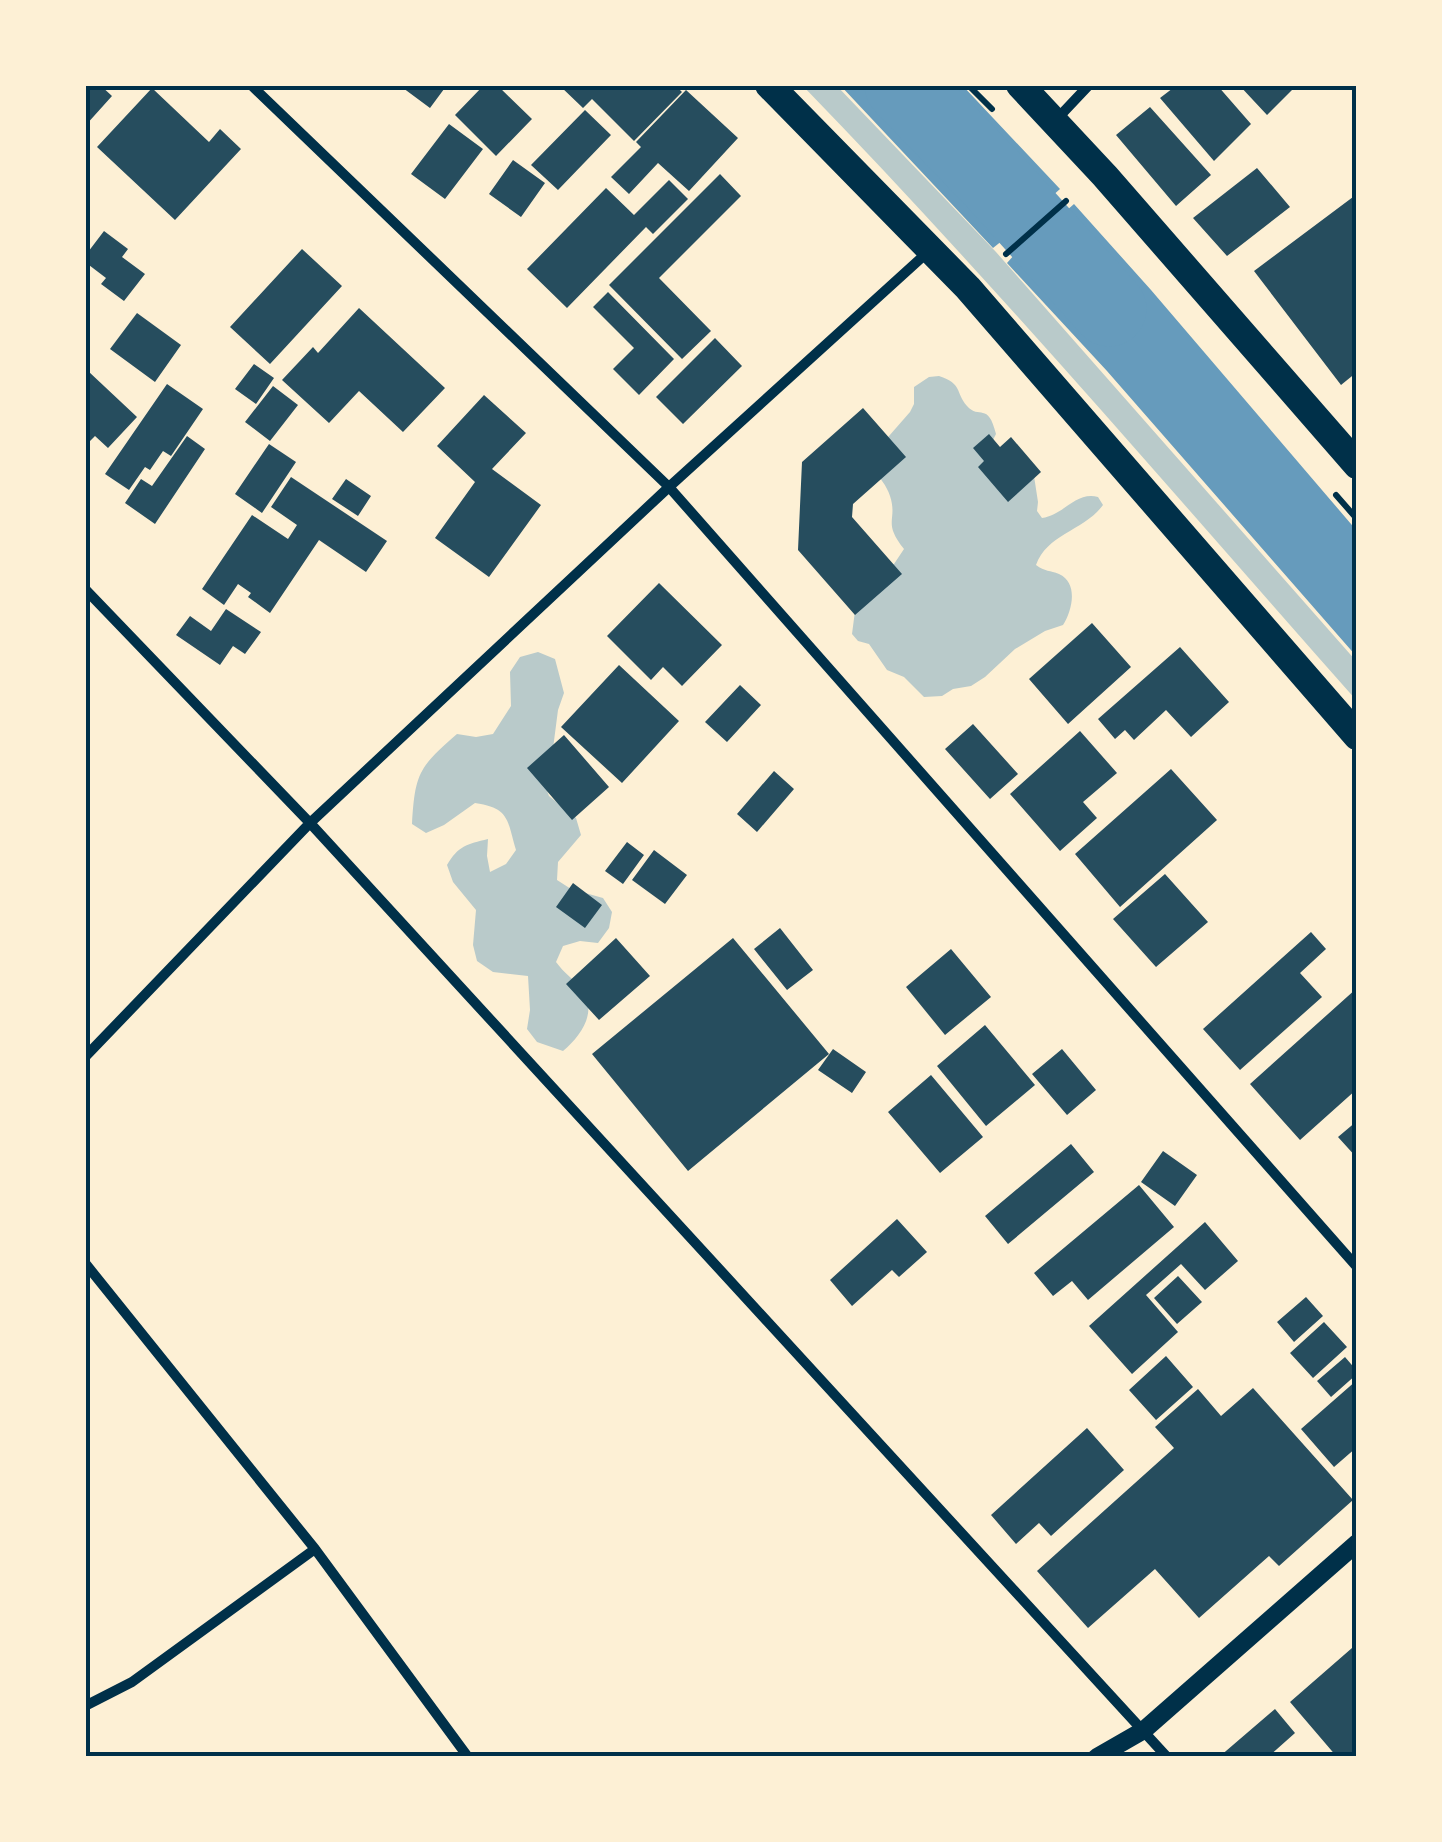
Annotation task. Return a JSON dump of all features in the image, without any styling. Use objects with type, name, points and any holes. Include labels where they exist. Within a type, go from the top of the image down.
[{"type":"highway","points":[[769,85],[932,249],[1357,736]]},
{"type":"highway","points":[[1020,85],[1105,176],[1357,465]]},
{"type":"street","points":[[251,85],[669,487],[1357,1267]]},
{"type":"street","points":[[1054,122],[1089,85]]},
{"type":"street","points":[[85,1057],[310,822],[669,487],[932,249]]},
{"type":"street","points":[[85,589],[310,822],[1167,1757]]},
{"type":"street","points":[[85,1263],[315,1549],[468,1757]]},
{"type":"street","points":[[1097,1757],[1144,1730],[1357,1542]]},
{"type":"street","points":[[85,1706],[132,1682],[315,1549]]},
{"type":"path","points":[[1006,254],[1066,201]]},
{"type":"shaded area","points":[[802,85],[836,85],[996,252],[1357,662],[1357,701],[1014,312]]},
{"type":"shaded area","points":[[939,376],[955,385],[971,410],[990,418],[996,434],[992,442],[1034,476],[1037,511],[1042,518],[1083,497],[1098,497],[1103,505],[1049,546],[1036,565],[1059,574],[1069,584],[1071,605],[1063,625],[1015,649],[971,686],[953,689],[942,696],[924,697],[904,677],[887,670],[869,644],[852,634],[855,611],[879,574],[894,564],[904,549],[892,527],[889,492],[873,468],[875,452],[910,412],[914,387],[929,377]]},
{"type":"shaded area","points":[[538,652],[555,659],[564,693],[551,764],[543,780],[549,796],[576,818],[581,835],[558,862],[557,880],[571,889],[603,898],[612,912],[609,928],[598,943],[580,941],[563,946],[556,962],[579,986],[588,1004],[582,1029],[563,1051],[537,1042],[527,1029],[528,976],[493,972],[477,961],[473,945],[476,910],[453,882],[447,865],[464,847],[488,839],[490,872],[506,864],[516,850],[505,817],[495,808],[475,803],[426,833],[412,824],[421,772],[457,734],[493,734],[511,706],[510,672],[520,657]]},
{"type":"water","points":[[840,85],[962,85],[1060,189],[993,248]]},
{"type":"water","points":[[1074,204],[1357,531],[1357,657],[1107,371],[1007,263],[1015,254],[1003,240],[1017,254]]},
{"type":"building","points":[[85,85],[100,85],[112,96],[85,126]]},
{"type":"building","points":[[447,85],[430,108],[403,88]]},
{"type":"building","points":[[484,85],[497,85],[532,119],[496,156],[455,115]]},
{"type":"building","points":[[559,85],[675,85],[682,92],[634,141],[592,99],[583,108]]},
{"type":"building","points":[[1177,85],[1217,85],[1251,124],[1214,161],[1160,98]]},
{"type":"building","points":[[1239,85],[1297,85],[1267,115]]},
{"type":"building","points":[[152,88],[209,142],[220,129],[241,149],[175,220],[97,147]]},
{"type":"building","points":[[686,90],[738,138],[689,191],[658,163],[629,194],[611,177],[641,147],[636,142]]},
{"type":"building","points":[[1150,107],[1211,175],[1176,206],[1116,135]]},
{"type":"building","points":[[585,110],[611,135],[558,190],[531,165]]},
{"type":"building","points":[[449,124],[483,149],[445,199],[411,174]]},
{"type":"building","points":[[513,160],[545,183],[521,217],[489,194]]},
{"type":"building","points":[[1257,168],[1290,207],[1227,256],[1193,218]]},
{"type":"building","points":[[720,174],[741,196],[659,278],[711,331],[682,359],[609,285]]},
{"type":"building","points":[[669,180],[688,199],[653,234],[646,227],[567,308],[527,269],[606,188],[634,215]]},
{"type":"building","points":[[1357,194],[1357,372],[1341,385],[1254,271]]},
{"type":"building","points":[[104,231],[128,249],[122,257],[145,274],[124,301],[101,284],[106,278],[85,262],[85,256]]},
{"type":"building","points":[[302,249],[342,286],[270,364],[230,327]]},
{"type":"building","points":[[608,292],[674,359],[639,395],[613,369],[634,348],[593,307]]},
{"type":"building","points":[[359,308],[445,388],[403,432],[359,391],[329,423],[282,380],[313,347],[318,353]]},
{"type":"building","points":[[137,313],[181,345],[155,382],[110,349]]},
{"type":"building","points":[[715,338],[742,366],[683,424],[656,397]]},
{"type":"building","points":[[254,364],[274,378],[256,404],[235,389]]},
{"type":"building","points":[[88,371],[137,417],[108,448],[95,436],[85,446]]},
{"type":"building","points":[[167,384],[203,409],[171,456],[163,451],[150,470],[145,467],[129,490],[105,474]]},
{"type":"building","points":[[273,386],[298,405],[270,441],[245,422]]},
{"type":"building","points":[[484,395],[526,433],[492,469],[541,505],[489,577],[435,538],[475,482],[437,446]]},
{"type":"building","points":[[863,408],[906,457],[853,504],[852,517],[902,574],[855,615],[798,550],[802,462]]},
{"type":"building","points":[[989,434],[1000,447],[1011,437],[1041,472],[1008,502],[978,467],[984,461],[973,448]]},
{"type":"building","points":[[187,436],[205,449],[155,524],[125,503],[141,479],[152,486]]},
{"type":"building","points":[[269,444],[296,462],[262,513],[235,494]]},
{"type":"building","points":[[291,477],[387,541],[366,572],[319,540],[270,613],[238,584],[224,605],[202,589],[252,515],[288,539],[297,525],[271,507]]},
{"type":"building","points":[[346,479],[371,496],[358,516],[332,499]]},
{"type":"building","points":[[659,583],[722,645],[682,686],[663,667],[651,680],[607,636]]},
{"type":"building","points":[[226,609],[261,632],[245,654],[233,646],[220,665],[176,635],[190,616],[211,631]]},
{"type":"building","points":[[1092,623],[1131,667],[1068,724],[1029,679]]},
{"type":"building","points":[[1180,647],[1229,702],[1191,737],[1166,710],[1134,740],[1125,730],[1115,739],[1098,719]]},
{"type":"building","points":[[619,665],[679,721],[622,783],[561,727]]},
{"type":"building","points":[[740,685],[761,705],[727,742],[705,722]]},
{"type":"building","points":[[973,724],[1018,774],[990,799],[945,749]]},
{"type":"building","points":[[1080,731],[1117,773],[1083,802],[1097,818],[1060,851],[1010,794]]},
{"type":"building","points":[[564,735],[609,787],[572,820],[527,768]]},
{"type":"building","points":[[1171,769],[1217,820],[1120,907],[1075,854]]},
{"type":"building","points":[[774,771],[794,789],[757,832],[737,814]]},
{"type":"building","points":[[627,842],[644,855],[623,884],[605,871]]},
{"type":"building","points":[[654,850],[687,875],[665,904],[632,880]]},
{"type":"building","points":[[1165,874],[1208,922],[1156,967],[1113,919]]},
{"type":"building","points":[[573,883],[602,905],[585,928],[556,907]]},
{"type":"building","points":[[780,928],[813,970],[787,990],[754,949]]},
{"type":"building","points":[[1311,932],[1326,949],[1300,973],[1322,997],[1240,1070],[1203,1029]]},
{"type":"building","points":[[616,938],[650,976],[599,1020],[566,984]]},
{"type":"building","points":[[733,938],[829,1054],[688,1171],[592,1054]]},
{"type":"building","points":[[951,949],[991,997],[945,1035],[906,987]]},
{"type":"building","points":[[1357,988],[1357,1089],[1300,1140],[1250,1084]]},
{"type":"building","points":[[985,1025],[1035,1085],[986,1126],[937,1066]]},
{"type":"building","points":[[833,1049],[866,1072],[852,1093],[818,1070]]},
{"type":"building","points":[[1062,1049],[1096,1090],[1067,1115],[1032,1074]]},
{"type":"building","points":[[931,1075],[983,1137],[940,1173],[888,1112]]},
{"type":"building","points":[[1357,1121],[1357,1158],[1338,1137]]},
{"type":"building","points":[[1071,1144],[1094,1172],[1008,1244],[985,1216]]},
{"type":"building","points":[[1163,1151],[1197,1175],[1175,1206],[1141,1182]]},
{"type":"building","points":[[1139,1185],[1174,1227],[1088,1300],[1072,1281],[1053,1296],[1034,1273]]},
{"type":"building","points":[[897,1219],[927,1252],[899,1277],[892,1270],[852,1306],[830,1280]]},
{"type":"building","points":[[1205,1222],[1238,1261],[1205,1290],[1181,1264],[1146,1295],[1178,1332],[1132,1374],[1089,1326]]},
{"type":"building","points":[[1178,1276],[1202,1302],[1177,1324],[1154,1298]]},
{"type":"building","points":[[1306,1297],[1323,1316],[1294,1342],[1277,1322]]},
{"type":"building","points":[[1324,1322],[1347,1347],[1313,1378],[1290,1353]]},
{"type":"building","points":[[1166,1356],[1193,1387],[1156,1420],[1129,1390]]},
{"type":"building","points":[[1345,1357],[1357,1374],[1331,1397],[1317,1381]]},
{"type":"building","points":[[1357,1380],[1357,1447],[1334,1467],[1301,1429]]},
{"type":"building","points":[[1253,1388],[1353,1500],[1279,1566],[1269,1556],[1199,1618],[1155,1569],[1088,1628],[1037,1571],[1174,1448],[1155,1427],[1198,1389],[1221,1416]]},
{"type":"building","points":[[1087,1428],[1124,1470],[1051,1536],[1039,1523],[1016,1544],[991,1515]]},
{"type":"building","points":[[1352,1648],[1357,1654],[1357,1757],[1337,1757],[1290,1702]]},
{"type":"building","points":[[1275,1709],[1295,1733],[1268,1757],[1219,1757]]},
{"type":"waterway","points":[[902,85],[1109,309]]}]
